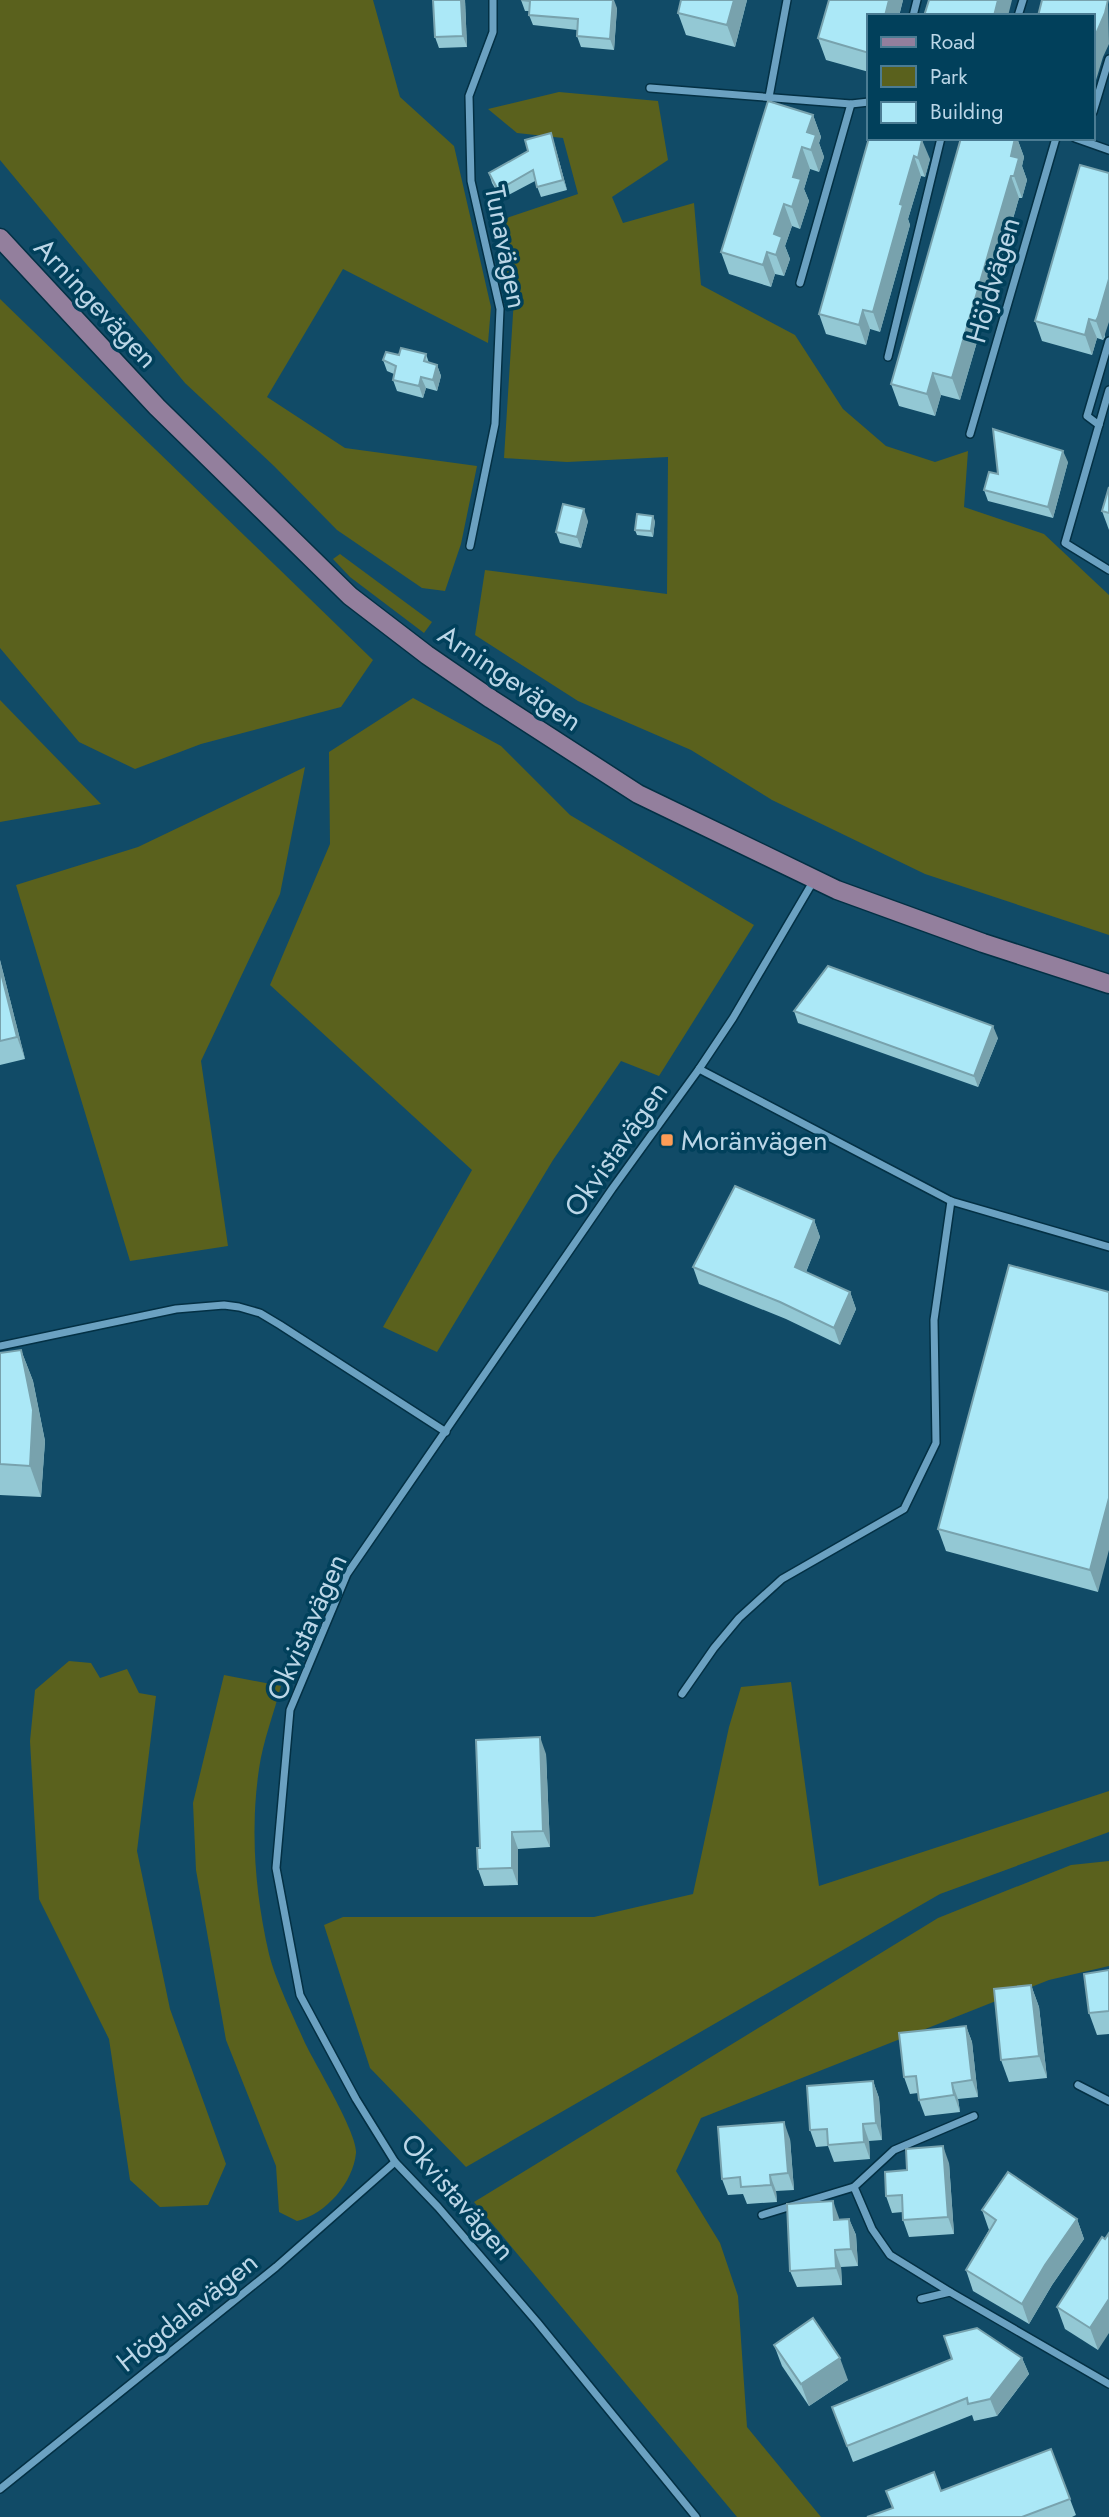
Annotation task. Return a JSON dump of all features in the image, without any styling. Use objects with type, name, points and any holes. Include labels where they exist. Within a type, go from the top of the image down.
[{"type":"main road","name":"Arningevägen","points":[[0,238],[157,407],[272,522],[350,596],[427,655],[638,794],[814,880],[983,943],[1109,984]]},
{"type":"street","name":"Tunavägen","points":[[470,546],[495,424],[500,309],[471,181],[469,96],[493,32],[493,0]]},
{"type":"street","points":[[769,97],[787,0]]},
{"type":"street","points":[[1095,106],[1109,59]]},
{"type":"street","points":[[650,88],[851,104],[867,102]]},
{"type":"street","points":[[800,283],[851,104]]},
{"type":"street","points":[[888,357],[941,140]]},
{"type":"street","name":"Höjdvägen","points":[[970,434],[1055,140]]},
{"type":"street","points":[[1085,141],[1109,150]]},
{"type":"street","points":[[1099,425],[1087,416],[1109,341]]},
{"type":"street","points":[[1109,390],[1065,544],[1109,569]]},
{"type":"street","name":"Okvistavägen","points":[[696,2517],[537,2322],[438,2207],[395,2162],[356,2099],[300,1995],[276,1868],[290,1710],[347,1574],[612,1189],[699,1069],[733,1018],[814,880]]},
{"type":"street","points":[[699,1069],[951,1201],[1109,1247]]},
{"type":"street","points":[[682,1694],[739,1618],[782,1579],[904,1509],[936,1443],[934,1320],[951,1201]]},
{"type":"street","points":[[0,1346],[176,1309],[224,1305],[239,1307],[260,1313],[281,1325],[446,1432]]},
{"type":"street","points":[[1077,2085],[1109,2101]]},
{"type":"street","points":[[762,2215],[854,2187],[894,2150],[974,2116]]},
{"type":"street","name":"Högdalavägen","points":[[0,2489],[276,2267],[395,2162]]},
{"type":"street","points":[[854,2187],[872,2229],[890,2255],[1109,2384]]},
{"type":"street","points":[[921,2299],[950,2292]]},
{"type":"green space","points":[[0,0],[373,0],[400,97],[454,146],[491,307],[488,343],[343,269],[267,397],[345,448],[477,466],[461,544],[445,591],[422,588],[337,530],[274,466],[185,383],[0,160]]},
{"type":"green space","points":[[559,92],[658,101],[668,160],[612,197],[623,223],[694,203],[701,285],[795,335],[843,409],[886,446],[935,462],[968,451],[964,507],[1044,534],[1109,595],[1109,935],[925,874],[772,800],[691,750],[578,701],[475,635],[485,570],[667,594],[668,457],[567,462],[504,458],[514,298],[492,223],[578,194],[563,138],[517,133],[488,109]]},
{"type":"green space","points":[[0,299],[373,660],[341,707],[201,744],[135,769],[79,742],[0,648]]},
{"type":"green space","points":[[340,554],[432,622],[424,633],[350,577],[333,559]]},
{"type":"green space","points":[[413,698],[501,746],[570,815],[754,925],[659,1076],[621,1061],[553,1160],[437,1352],[383,1327],[472,1170],[270,985],[330,844],[329,752]]},
{"type":"green space","points":[[0,700],[101,804],[0,822]]},
{"type":"green space","points":[[305,767],[280,894],[201,1061],[228,1246],[130,1261],[16,885],[138,847]]},
{"type":"green space","points":[[69,1661],[91,1663],[100,1678],[127,1669],[139,1693],[156,1696],[137,1851],[170,2009],[226,2164],[208,2205],[160,2207],[130,2180],[109,2039],[39,1899],[30,1741],[35,1690]]},
{"type":"green space","points":[[224,1675],[281,1686],[263,1748],[256,1792],[255,1862],[260,1908],[269,1954],[280,1987],[355,2144],[354,2164],[344,2186],[318,2212],[297,2221],[279,2212],[276,2166],[226,2040],[196,1870],[193,1803]]},
{"type":"green space","points":[[791,1682],[819,1886],[1109,1791],[1109,1832],[940,1894],[466,2167],[370,2068],[324,1925],[343,1917],[594,1917],[693,1894],[729,1727],[741,1687]]},
{"type":"green space","points":[[1109,1861],[1109,1966],[1049,1980],[701,2118],[676,2171],[720,2243],[738,2296],[747,2427],[821,2517],[737,2517],[474,2202],[938,1918],[1071,1865]]},
{"type":"building","points":[[433,0],[461,0],[463,36],[435,37]]},
{"type":"building","points":[[521,0],[613,0],[610,39],[577,36],[578,19],[529,15],[530,1]]},
{"type":"building","points":[[681,0],[734,0],[727,25],[678,13]]},
{"type":"building","points":[[829,0],[889,0],[886,14],[867,14],[867,52],[818,38]]},
{"type":"building","points":[[929,0],[998,0],[994,14],[925,14]]},
{"type":"building","points":[[1042,0],[1108,0],[1095,36],[1095,14],[1038,14]]},
{"type":"building","points":[[768,101],[813,115],[807,132],[816,135],[811,150],[802,147],[793,177],[801,179],[792,207],[784,204],[774,234],[782,237],[776,255],[767,252],[763,265],[721,252]]},
{"type":"building","points":[[551,133],[563,180],[537,187],[533,170],[498,190],[489,173],[528,151],[525,140]]},
{"type":"building","points":[[868,140],[922,140],[918,158],[914,156],[900,204],[903,205],[873,312],[863,310],[859,325],[819,314]]},
{"type":"building","points":[[960,140],[1015,140],[1011,156],[1019,158],[1014,176],[1011,176],[952,378],[933,373],[927,394],[891,384]]},
{"type":"building","points":[[1080,165],[1109,173],[1109,279],[1098,317],[1096,321],[1089,319],[1085,335],[1035,321]]},
{"type":"building","points":[[401,348],[426,354],[424,361],[437,365],[433,380],[421,377],[419,386],[393,380],[396,366],[383,360],[386,352],[399,355]]},
{"type":"building","points":[[993,429],[1063,451],[1048,507],[984,490],[989,472],[998,474]]},
{"type":"building","points":[[1109,487],[1109,513],[1102,511]]},
{"type":"building","points":[[563,504],[584,509],[577,537],[556,532]]},
{"type":"building","points":[[637,514],[653,516],[651,531],[635,530]]},
{"type":"building","points":[[828,966],[993,1026],[974,1076],[794,1011]]},
{"type":"building","points":[[0,969],[17,1037],[0,1041]]},
{"type":"building","points":[[735,1186],[814,1220],[795,1267],[850,1292],[834,1328],[780,1302],[693,1267]]},
{"type":"building","points":[[1009,1265],[1109,1292],[1109,1498],[1090,1570],[938,1529]]},
{"type":"building","points":[[21,1350],[33,1410],[30,1466],[0,1464],[0,1353]]},
{"type":"building","points":[[540,1737],[543,1831],[512,1832],[512,1868],[478,1869],[477,1848],[480,1848],[476,1740]]},
{"type":"building","points":[[1109,1970],[1109,2011],[1089,2013],[1084,1974]]},
{"type":"building","points":[[1031,1985],[1039,2056],[1001,2060],[994,1989]]},
{"type":"building","points":[[966,2026],[972,2080],[952,2083],[954,2095],[919,2100],[916,2076],[904,2077],[899,2033]]},
{"type":"building","points":[[873,2081],[876,2123],[863,2124],[864,2142],[828,2145],[827,2129],[810,2130],[807,2086]]},
{"type":"building","points":[[784,2122],[788,2173],[770,2175],[771,2185],[741,2187],[740,2177],[722,2179],[718,2127]]},
{"type":"building","points":[[943,2146],[948,2217],[903,2220],[902,2195],[886,2196],[885,2172],[907,2170],[906,2149]]},
{"type":"building","points":[[1008,2172],[1077,2219],[1022,2304],[966,2270],[996,2220],[982,2210]]},
{"type":"building","points":[[833,2201],[834,2220],[849,2219],[851,2249],[835,2250],[836,2268],[790,2271],[787,2204]]},
{"type":"building","points":[[1109,2233],[1109,2299],[1090,2328],[1057,2307],[1102,2237],[1105,2239]]},
{"type":"building","points":[[813,2318],[840,2358],[801,2384],[774,2345]]},
{"type":"building","points":[[977,2328],[1022,2358],[990,2399],[968,2404],[967,2398],[847,2446],[832,2407],[952,2359],[944,2336]]},
{"type":"building","points":[[1051,2449],[1070,2499],[1022,2517],[867,2517],[893,2508],[886,2491],[934,2472],[941,2491]]},
{"type":"place","name":"Moränvägen","points":[[667,1140]]}]
